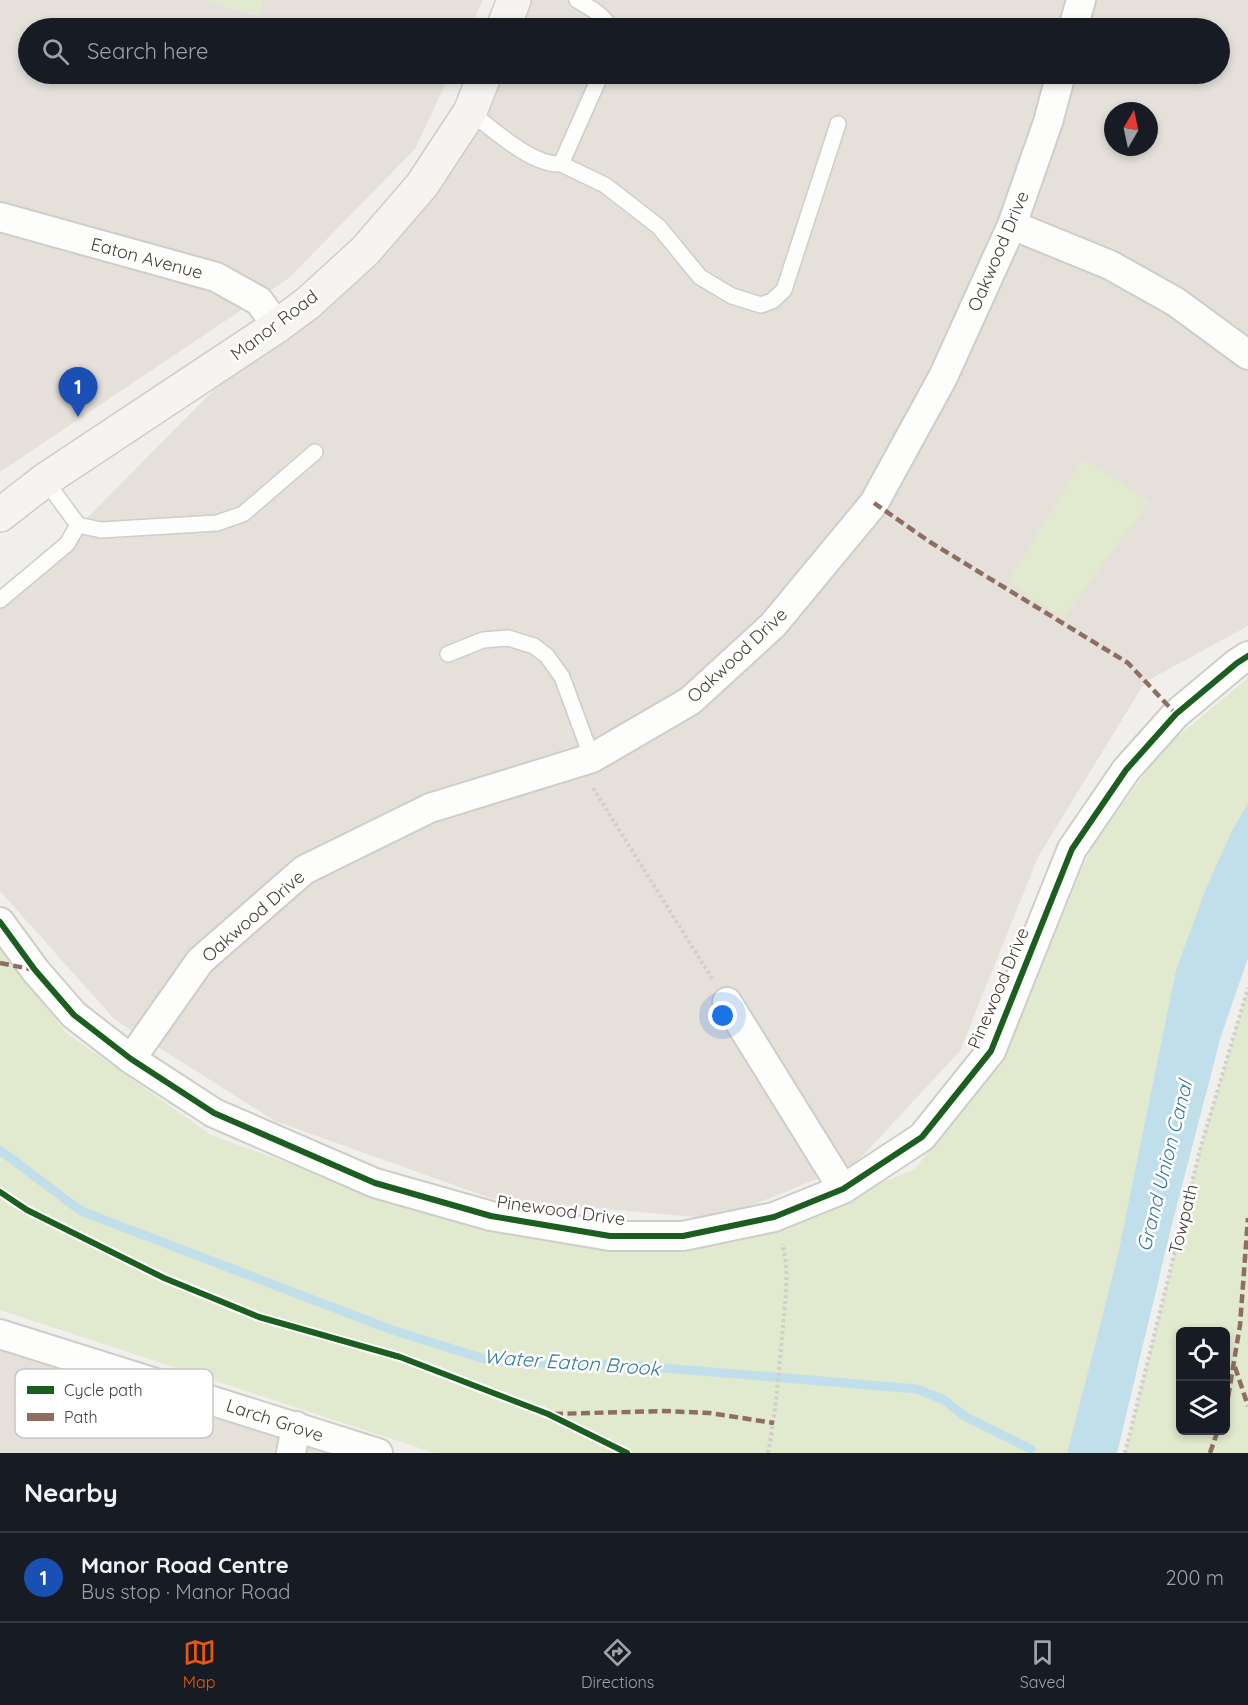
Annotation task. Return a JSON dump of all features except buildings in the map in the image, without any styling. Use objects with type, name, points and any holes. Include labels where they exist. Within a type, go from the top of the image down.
[{"type":"street","points":[[507,18],[514,0]]},
{"type":"street","points":[[1076,18],[1081,0]]},
{"type":"street","name":"Manor Road","points":[[0,515],[45,480],[308,303],[365,251],[422,185],[470,112],[481,84]]},
{"type":"street","name":"Oakwood Drive","points":[[130,1059],[200,961],[304,870],[430,808],[592,758],[690,701],[773,625],[874,503],[942,377],[1012,225],[1048,122],[1058,84]]},
{"type":"street","name":"Eaton Avenue","points":[[0,217],[216,277],[259,301],[277,326]]},
{"type":"street","points":[[1012,225],[1120,270],[1176,302],[1248,355]]},
{"type":"street","name":"Pinewood Drive","points":[[0,922],[35,970],[74,1016],[130,1059],[214,1113],[375,1182],[491,1216],[610,1236],[683,1236],[774,1217],[843,1189],[922,1137],[991,1051],[1072,849],[1126,770],[1176,714],[1248,656]]},
{"type":"street","points":[[727,1002],[843,1189]]},
{"type":"street","name":"Larch Grove","points":[[0,1334],[98,1369]]},
{"type":"street","name":"Larch Grove","points":[[213,1410],[293,1439],[378,1453]]},
{"type":"lane","points":[[577,0],[603,18]]},
{"type":"lane","points":[[561,164],[597,84]]},
{"type":"lane","points":[[470,112],[532,157],[551,165],[561,164],[605,185],[659,227],[700,277],[732,296],[761,305],[772,301],[784,290],[838,124]]},
{"type":"lane","points":[[45,480],[78,525],[101,530],[217,523],[243,514],[315,452]]},
{"type":"lane","points":[[0,600],[67,544],[78,525]]},
{"type":"lane","points":[[447,654],[483,640],[508,638],[534,646],[547,656],[562,677],[592,758]]},
{"type":"path","points":[[592,758],[590,783],[727,1002]]},
{"type":"path","points":[[768,1453],[776,1410],[785,1298],[784,1252],[774,1217]]},
{"type":"shaded area","points":[[0,0],[203,0],[257,16],[263,0],[483,0],[475,18],[18,18],[18,84],[445,84],[415,149],[289,278],[0,472]]},
{"type":"shaded area","points":[[514,0],[1248,0],[1248,626],[1145,682],[1038,857],[960,1051],[856,1163],[718,1219],[493,1199],[275,1121],[114,1019],[0,891],[0,606],[277,326],[365,251],[478,84],[1230,84],[1230,18],[507,18]]},
{"type":"shaded area","points":[[0,1326],[123,1369],[15,1369],[15,1438],[213,1438],[213,1401],[363,1453],[0,1453]]},
{"type":"green space","points":[[203,0],[263,0],[257,16]]},
{"type":"green space","points":[[1083,459],[1150,501],[1063,618],[1008,582]]},
{"type":"green space","points":[[1248,678],[1248,803],[1233,829],[1176,970],[1117,1259],[1067,1453],[435,1453],[213,1380],[213,1369],[179,1369],[0,1310],[0,946],[65,1032],[211,1135],[351,1186],[495,1229],[784,1223],[915,1169],[1008,1049],[1091,847],[1164,748]]},
{"type":"green space","points":[[1248,988],[1248,1453],[1125,1453],[1201,1146]]},
{"type":"water","name":"Grand Union Canal","points":[[1248,803],[1248,958],[1221,1036],[1173,1220],[1117,1453],[1067,1453],[1117,1259],[1176,970],[1207,886],[1233,829]]},
{"type":"waterway","name":"Water Eaton Brook","points":[[0,1150],[81,1211],[392,1330],[491,1361],[640,1366],[917,1389],[944,1400],[966,1417],[1031,1449]]},
{"type":"marked path","points":[[874,503],[930,542],[1128,663],[1176,714]]},
{"type":"marked path","points":[[0,963],[35,970]]},
{"type":"marked path","points":[[1230,1386],[1240,1325],[1248,1218]]},
{"type":"marked path","points":[[1235,1367],[1248,1406]]},
{"type":"marked path","points":[[554,1414],[662,1411],[710,1413],[774,1423]]},
{"type":"marked path","points":[[1210,1453],[1216,1435]]},
{"type":"cycle path","points":[[0,922],[35,970],[74,1015],[131,1059],[214,1113],[375,1183],[491,1216],[610,1236],[683,1236],[774,1217],[843,1189],[922,1137],[991,1051],[1072,849],[1126,770],[1176,714],[1248,656]]},
{"type":"cycle path","points":[[0,1192],[27,1210],[164,1278],[259,1317],[400,1357],[548,1414],[627,1453]]},
{"type":"place","name":"Manor Road Centre","points":[[78,417]]}]
